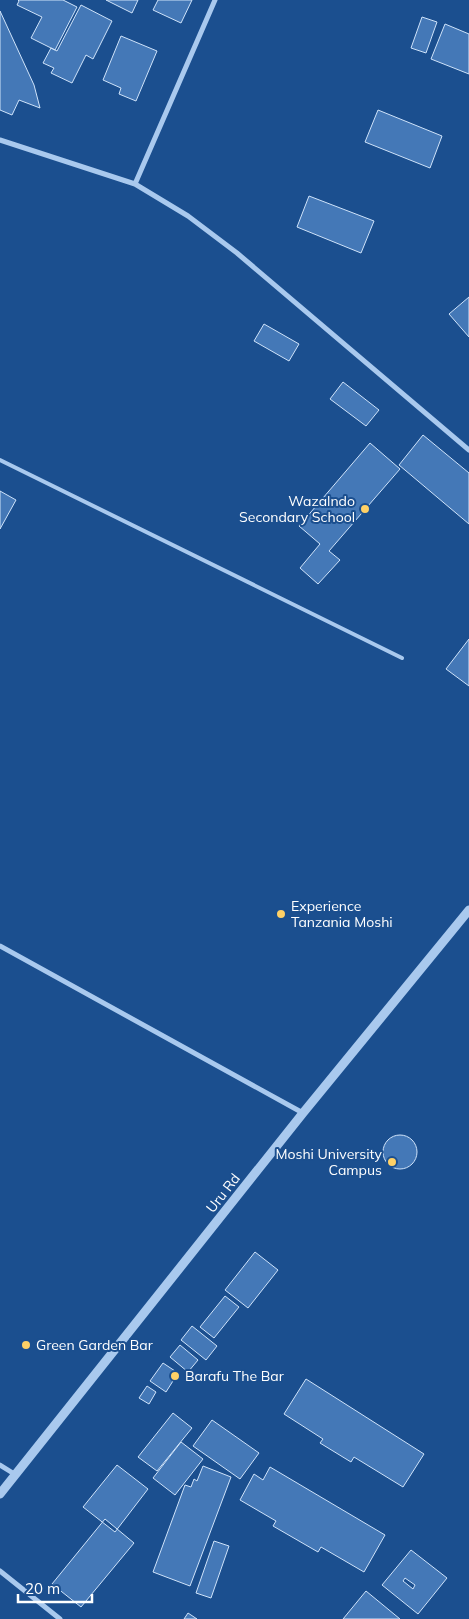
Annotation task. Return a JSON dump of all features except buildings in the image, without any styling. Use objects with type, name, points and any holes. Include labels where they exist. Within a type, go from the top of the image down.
[{"type":"street","points":[[135,184],[215,0]]},
{"type":"street","points":[[0,140],[135,184],[188,216],[237,253],[469,450]]},
{"type":"street","name":"Uru Rd","points":[[0,1494],[303,1113],[469,910]]},
{"type":"street","points":[[0,946],[303,1113]]},
{"type":"street","points":[[0,1465],[16,1475]]},
{"type":"street","points":[[0,1571],[60,1619]]},
{"type":"lane","points":[[0,460],[402,658]]},
{"type":"place","name":"Wazalndo Secondary School","points":[[365,509]]},
{"type":"place","name":"Experience Tanzania Moshi","points":[[281,914]]},
{"type":"place","name":"Moshi University Campus","points":[[392,1162]]},
{"type":"place","name":"Green Garden Bar","points":[[26,1345]]},
{"type":"place","name":"Barafu The Bar","points":[[175,1376]]}]
